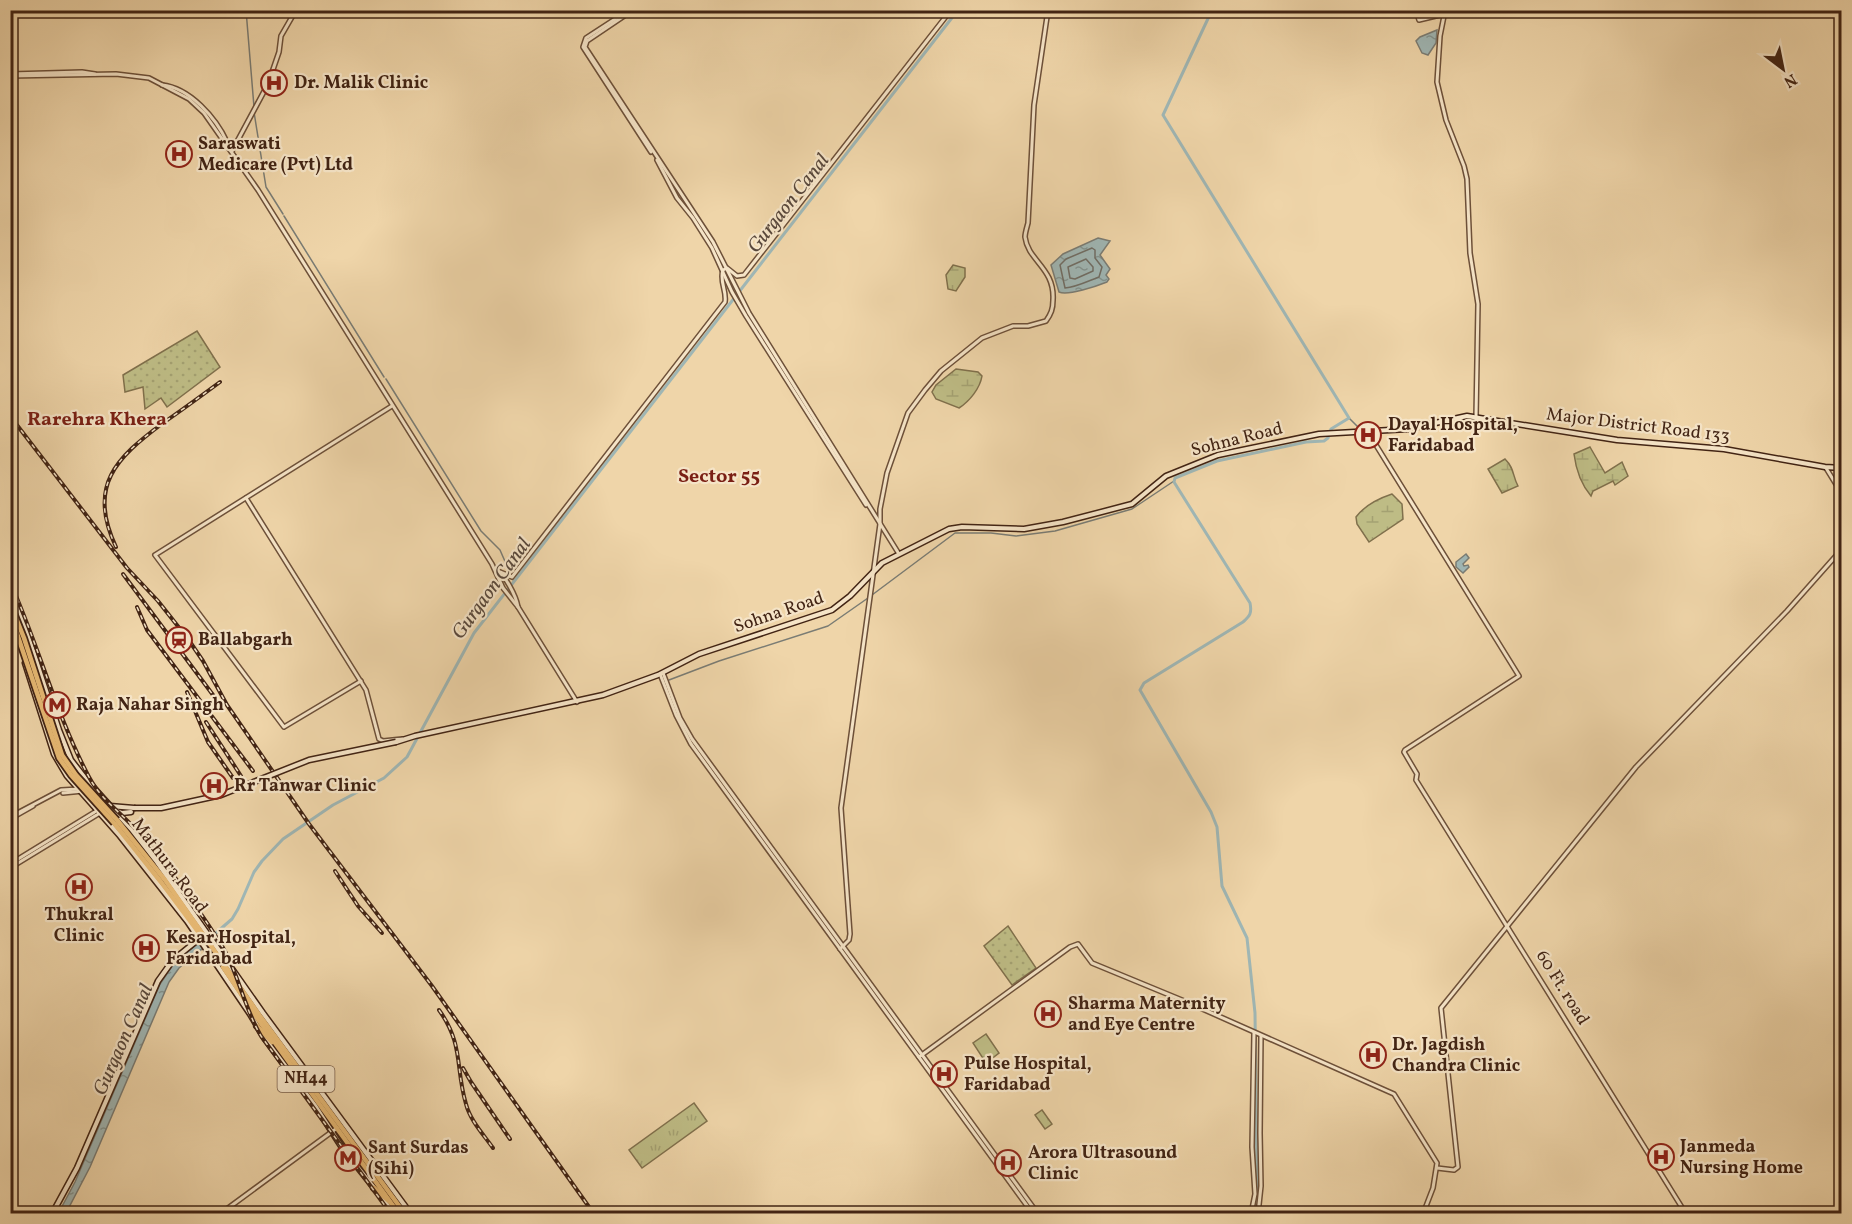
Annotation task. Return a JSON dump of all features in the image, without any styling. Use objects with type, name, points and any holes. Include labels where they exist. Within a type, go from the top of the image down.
[{"type":"highway","name":"Mathura Road","points":[[11,608],[24,638],[62,755],[76,775],[165,880],[243,998],[320,1105],[334,1130],[392,1207]]},
{"type":"highway","name":"Mathura Road","points":[[209,945],[405,1214]]},
{"type":"highway","points":[[243,998],[250,1014]]},
{"type":"highway","points":[[257,1026],[280,1050]]},
{"type":"highway","points":[[374,1188],[399,1214]]},
{"type":"main road","name":"Major District Road 133","points":[[1325,434],[1408,429],[1457,418],[1476,417],[1617,440],[1724,449],[1842,468]]},
{"type":"main road","name":"Sohna Road","points":[[403,740],[618,691],[661,674],[699,654],[832,610],[850,596],[882,563],[949,529],[1044,527],[1132,504],[1162,479],[1190,465],[1218,455],[1325,434]]},
{"type":"main road","points":[[10,593],[27,630],[67,752],[92,785],[129,826],[204,937]]},
{"type":"main road","points":[[10,621],[13,636],[54,754],[66,776],[108,821],[204,937]]},
{"type":"main road","points":[[99,812],[112,806],[132,810],[160,808],[221,795],[309,759],[403,740]]},
{"type":"main road","points":[[91,804],[101,795]]},
{"type":"main road","points":[[129,826],[132,810]]},
{"type":"main road","points":[[108,821],[117,813]]},
{"type":"main road","points":[[53,1214],[85,1157],[156,988],[185,950],[204,937]]},
{"type":"main road","name":"Mathura Road","points":[[209,945],[257,1026],[374,1188]]},
{"type":"main road","name":"Mathura Road","points":[[209,945],[263,1013],[411,1214]]},
{"type":"street","points":[[232,151],[276,66],[282,34],[296,10]]},
{"type":"street","points":[[628,10],[586,38],[583,42],[584,49],[655,158],[677,198],[693,218],[725,269],[737,276],[744,275],[951,10]]},
{"type":"street","points":[[633,10],[588,40],[585,45],[713,242],[737,300],[880,525]]},
{"type":"street","points":[[842,948],[849,940],[850,934],[841,808],[880,525],[880,509],[887,473],[908,413],[941,371],[982,338],[1013,326],[1028,326],[1046,321],[1052,309],[1051,280],[1033,254],[1025,235],[1028,223],[1034,105],[1048,10]]},
{"type":"street","points":[[1416,10],[1418,20],[1444,16],[1440,36],[1437,82],[1446,120],[1467,179],[1470,253],[1478,304],[1476,417]]},
{"type":"street","points":[[10,75],[82,72],[149,78],[162,85],[175,88],[197,102],[220,130],[495,569],[508,597],[518,607]]},
{"type":"street","points":[[495,569],[512,578],[725,302],[726,296],[721,278],[725,269]]},
{"type":"street","points":[[735,292],[740,296],[898,554]]},
{"type":"street","points":[[361,681],[284,727],[155,557],[156,554],[392,406]]},
{"type":"street","name":"60 Ft. road","points":[[1370,431],[1371,437],[1519,676],[1404,750],[1417,774],[1416,777],[1507,927],[1686,1214]]},
{"type":"street","points":[[1825,467],[1842,494]]},
{"type":"street","points":[[246,498],[361,681],[368,694],[379,739],[382,741],[398,738],[403,740]]},
{"type":"street","points":[[1437,1168],[1454,1170],[1458,1167],[1441,1008],[1534,890],[1636,767],[1787,611],[1842,549]]},
{"type":"street","points":[[500,572],[518,607],[577,702]]},
{"type":"street","points":[[661,674],[692,739],[1035,1214]]},
{"type":"street","points":[[10,818],[61,792],[79,792],[92,785]]},
{"type":"street","points":[[10,866],[99,812]]},
{"type":"street","points":[[920,1055],[1070,947],[1078,944],[1092,963],[1187,1002],[1394,1094],[1437,1163],[1433,1188],[1423,1214]]},
{"type":"street","points":[[1251,1214],[1255,1194],[1252,1147],[1254,1033]]},
{"type":"street","points":[[1258,1214],[1261,1186],[1261,1036]]},
{"type":"street","points":[[220,1214],[334,1130]]},
{"type":"green space","points":[[953,265],[965,268],[965,277],[956,291],[948,289],[946,275]]},
{"type":"green space","points":[[197,331],[220,367],[167,407],[161,398],[145,409],[143,387],[125,392],[123,375]]},
{"type":"green space","points":[[956,369],[978,372],[982,376],[974,394],[959,408],[936,399],[932,392],[936,385]]},
{"type":"green space","points":[[1590,447],[1605,473],[1622,462],[1628,476],[1615,485],[1613,481],[1593,491],[1591,496],[1579,476],[1574,454]]},
{"type":"green space","points":[[1505,459],[1512,469],[1518,486],[1502,493],[1488,469]]},
{"type":"green space","points":[[1392,494],[1402,504],[1403,519],[1369,542],[1357,524],[1356,517],[1372,503]]},
{"type":"green space","points":[[1008,926],[1036,968],[1012,985],[984,946]]},
{"type":"green space","points":[[986,1034],[999,1053],[986,1063],[973,1043]]},
{"type":"green space","points":[[694,1103],[707,1121],[642,1168],[629,1150]]},
{"type":"green space","points":[[1042,1110],[1052,1124],[1045,1129],[1035,1115]]},
{"type":"water","points":[[1437,30],[1436,43],[1428,55],[1422,53],[1416,41]]},
{"type":"water","points":[[1098,238],[1110,241],[1100,255],[1110,269],[1106,275],[1109,279],[1107,282],[1076,292],[1059,292],[1051,265],[1063,254]]},
{"type":"water","points":[[1466,554],[1469,558],[1463,564],[1469,567],[1463,573],[1456,567],[1456,562]]},
{"type":"water","points":[[209,934],[213,940],[179,968],[169,982],[90,1167],[66,1213],[58,1214],[75,1182],[160,984],[175,962]]},
{"type":"waterway","points":[[246,10],[254,107]]},
{"type":"waterway","name":"Gurgaon Canal","points":[[209,939],[232,919],[254,872],[283,839],[333,805],[384,778],[407,757],[474,633],[958,10]]},
{"type":"waterway","points":[[1212,10],[1163,115],[1349,418],[1331,429],[1328,438],[1324,441],[1306,442],[1217,461],[1175,478],[1174,482],[1250,603],[1251,612],[1243,622],[1144,683],[1140,690],[1211,812],[1217,827],[1222,886],[1247,938],[1255,1013],[1257,1183],[1254,1214]]},
{"type":"waterway","points":[[254,112],[266,187],[283,214]]},
{"type":"waterway","points":[[284,216],[384,377]]},
{"type":"waterway","points":[[386,379],[481,531],[500,550],[514,582]]},
{"type":"waterway","points":[[1349,418],[1360,429],[1361,436],[1366,441]]},
{"type":"waterway","points":[[872,595],[955,533],[1016,536],[1055,531],[1132,509],[1174,481]]},
{"type":"waterway","points":[[669,680],[719,661],[828,626],[868,598]]},
{"type":"railway","points":[[116,547],[104,507],[111,475],[120,462],[146,436],[220,382]]},
{"type":"railway","points":[[10,416],[127,568],[158,601],[188,639],[227,705],[309,824],[432,986],[594,1214]]},
{"type":"railway","points":[[123,574],[216,699]]},
{"type":"railway","points":[[10,582],[57,705],[89,777],[106,800],[151,847],[191,900],[226,952],[261,1036],[391,1214]]},
{"type":"railway","points":[[137,607],[147,630],[253,771]]},
{"type":"railway","points":[[187,692],[208,742],[233,778]]},
{"type":"railway","points":[[206,722],[241,776]]},
{"type":"railway","points":[[335,871],[358,906],[382,933]]},
{"type":"railway","points":[[439,1010],[456,1045],[463,1091],[470,1116],[493,1148]]},
{"type":"railway","points":[[463,1068],[510,1139]]},
{"type":"place","name":"Dr. Malik Clinic","points":[[274,83]]},
{"type":"place","name":"Saraswati Medicare (Pvt) Ltd","points":[[179,154]]},
{"type":"place","name":"Dayal Hospital, Faridabad","points":[[1368,435]]},
{"type":"place","name":"Ballabgarh","points":[[179,640]]},
{"type":"place","name":"Raja Nahar Singh","points":[[57,705]]},
{"type":"place","name":"Rr Tanwar Clinic","points":[[214,786]]},
{"type":"place","name":"Thukral Clinic","points":[[79,887]]},
{"type":"place","name":"Kesar Hospital, Faridabad","points":[[146,948]]},
{"type":"place","name":"Sharma Maternity and Eye Centre","points":[[1048,1014]]},
{"type":"place","name":"Dr. Jagdish Chandra Clinic","points":[[1373,1055]]},
{"type":"place","name":"Pulse Hospital, Faridabad","points":[[944,1074]]},
{"type":"place","name":"Janmeda Nursing Home","points":[[1661,1157]]},
{"type":"place","name":"Sant Surdas (Sihi)","points":[[348,1158]]},
{"type":"place","name":"Arora Ultrasound Clinic","points":[[1008,1163]]},
{"type":"district","name":"Rarehra Khera","points":[[97,420]]},
{"type":"district","name":"Sector 55","points":[[719,477]]}]
